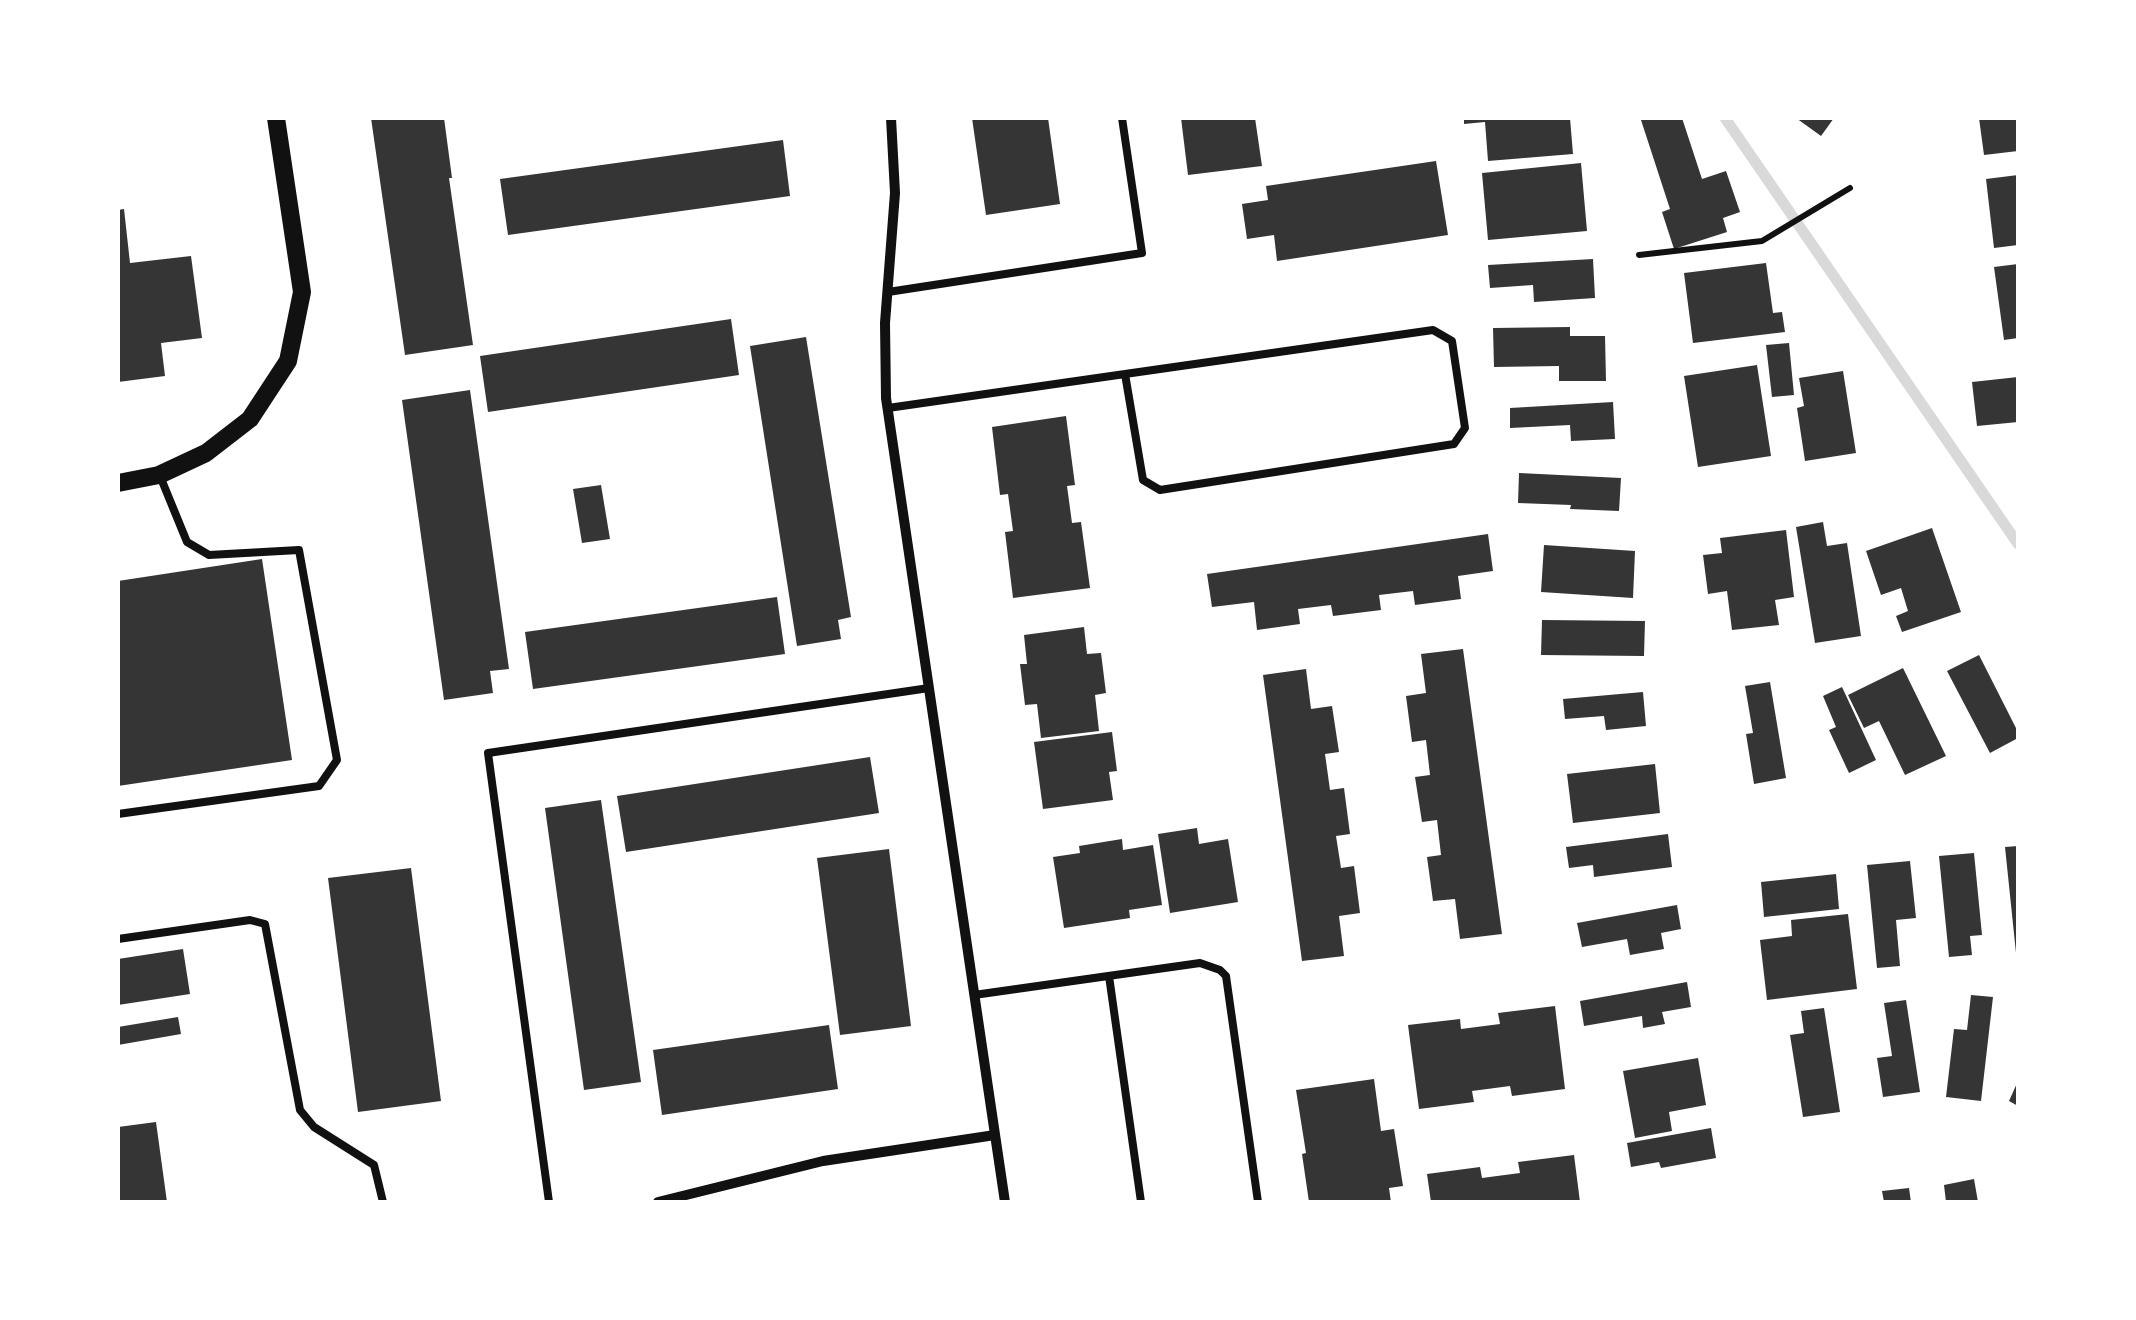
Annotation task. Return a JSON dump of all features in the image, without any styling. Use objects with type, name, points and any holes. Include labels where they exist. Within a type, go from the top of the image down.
[{"type":"street","points":[[118,483],[159,474],[206,454],[250,420],[288,360],[302,292],[276,118]]},
{"type":"street","points":[[891,118],[895,193],[885,323],[886,398],[1005,1202]]},
{"type":"street","points":[[658,1202],[823,1160],[995,1134]]},
{"type":"lane","points":[[888,292],[1142,253],[1122,118]]},
{"type":"lane","points":[[888,408],[1125,374],[1433,330],[1452,340],[1464,428],[1454,444],[1160,490],[1142,480],[1125,374]]},
{"type":"lane","points":[[118,814],[319,786],[337,760],[299,550],[209,555],[188,542],[159,474]]},
{"type":"lane","points":[[548,1202],[488,753],[929,688]]},
{"type":"lane","points":[[118,939],[250,920],[265,924],[300,1110],[314,1127],[374,1165],[383,1202]]},
{"type":"lane","points":[[974,995],[1200,963],[1220,970],[1226,976],[1258,1202]]},
{"type":"lane","points":[[1109,976],[1140,1202]]},
{"type":"path","points":[[1638,255],[1762,240],[1850,188]]},
{"type":"building","points":[[371,118],[444,118],[473,345],[405,355]]},
{"type":"building","points":[[972,118],[1048,118],[1060,204],[986,215]]},
{"type":"building","points":[[1181,118],[1255,118],[1262,166],[1188,175]]},
{"type":"building","points":[[1464,118],[1570,118],[1573,154],[1488,161],[1485,122],[1464,124]]},
{"type":"building","points":[[1682,118],[1702,179],[1726,171],[1740,212],[1723,218],[1727,232],[1674,249],[1662,212],[1670,209],[1641,120]]},
{"type":"building","points":[[1796,118],[1834,118],[1821,136]]},
{"type":"building","points":[[1979,118],[2018,118],[2018,151],[1984,155]]},
{"type":"building","points":[[783,140],[790,196],[508,235],[500,179]]},
{"type":"building","points":[[1436,161],[1448,235],[1277,261],[1274,235],[1247,239],[1242,204],[1268,200],[1266,186]]},
{"type":"building","points":[[1581,163],[1587,231],[1488,240],[1482,173]]},
{"type":"building","points":[[2018,175],[2018,245],[1994,248],[1986,179]]},
{"type":"building","points":[[124,209],[130,263],[191,256],[202,338],[161,343],[165,376],[118,382],[118,210]]},
{"type":"building","points":[[1593,259],[1595,298],[1534,302],[1533,285],[1490,288],[1488,265]]},
{"type":"building","points":[[1766,263],[1773,313],[1782,312],[1785,332],[1693,343],[1684,273]]},
{"type":"building","points":[[2018,264],[2018,338],[2004,340],[1994,267]]},
{"type":"building","points":[[731,319],[739,375],[488,412],[480,356]]},
{"type":"building","points":[[1570,327],[1570,336],[1605,336],[1606,381],[1559,381],[1559,366],[1494,367],[1493,328]]},
{"type":"building","points":[[806,337],[851,617],[838,620],[841,639],[797,646],[750,346]]},
{"type":"building","points":[[1789,343],[1794,395],[1772,397],[1766,345]]},
{"type":"building","points":[[1757,365],[1771,456],[1698,467],[1684,376]]},
{"type":"building","points":[[1843,371],[1856,453],[1805,461],[1797,408],[1804,406],[1799,378]]},
{"type":"building","points":[[2018,377],[2018,422],[1977,426],[1972,382]]},
{"type":"building","points":[[470,390],[509,669],[490,671],[493,693],[444,700],[402,400]]},
{"type":"building","points":[[1613,402],[1615,439],[1571,441],[1570,425],[1510,428],[1510,408]]},
{"type":"building","points":[[1066,416],[1075,485],[1067,486],[1072,523],[1081,522],[1090,588],[1013,598],[1005,532],[1013,531],[1008,494],[1000,495],[992,427]]},
{"type":"building","points":[[1519,473],[1621,478],[1619,511],[1518,503]]},
{"type":"building","points":[[601,485],[610,539],[582,543],[573,489]]},
{"type":"building","points":[[1823,522],[1827,546],[1847,543],[1861,636],[1815,643],[1796,527]]},
{"type":"building","points":[[1932,528],[1961,612],[1902,632],[1896,616],[1908,611],[1901,588],[1881,595],[1866,551]]},
{"type":"building","points":[[1786,530],[1794,597],[1775,600],[1779,625],[1732,630],[1727,591],[1708,594],[1703,555],[1722,553],[1720,538]]},
{"type":"building","points":[[1488,534],[1493,571],[1458,576],[1461,599],[1415,605],[1413,591],[1379,595],[1381,610],[1333,616],[1331,605],[1298,609],[1300,624],[1257,630],[1254,602],[1212,607],[1207,574]]},
{"type":"building","points":[[1544,545],[1635,551],[1633,598],[1541,592]]},
{"type":"building","points":[[262,559],[292,760],[118,786],[118,581]]},
{"type":"building","points":[[777,597],[785,654],[533,689],[525,632]]},
{"type":"building","points":[[1542,620],[1645,621],[1644,656],[1541,655]]},
{"type":"building","points":[[1084,627],[1087,654],[1101,653],[1106,693],[1095,695],[1099,731],[1041,738],[1037,704],[1025,705],[1020,664],[1027,664],[1024,635]]},
{"type":"building","points":[[1463,649],[1502,934],[1460,939],[1455,899],[1433,901],[1427,857],[1441,855],[1437,820],[1422,822],[1415,777],[1430,775],[1426,740],[1412,742],[1406,696],[1426,693],[1421,654]]},
{"type":"building","points":[[1979,655],[2018,732],[2018,738],[1990,753],[1947,671]]},
{"type":"building","points":[[1903,668],[1946,756],[1905,775],[1879,721],[1864,728],[1848,695]]},
{"type":"building","points":[[1306,669],[1311,709],[1332,706],[1339,752],[1325,754],[1330,790],[1344,788],[1350,834],[1336,836],[1341,868],[1354,866],[1360,913],[1339,916],[1344,956],[1302,961],[1263,675]]},
{"type":"building","points":[[1770,682],[1786,778],[1754,784],[1746,734],[1753,733],[1745,686]]},
{"type":"building","points":[[1842,687],[1876,760],[1849,773],[1829,730],[1836,727],[1823,696]]},
{"type":"building","points":[[1643,692],[1646,726],[1606,730],[1604,716],[1565,719],[1563,699]]},
{"type":"building","points":[[1112,732],[1117,771],[1109,772],[1113,800],[1043,809],[1034,742]]},
{"type":"building","points":[[870,757],[879,813],[626,852],[617,796]]},
{"type":"building","points":[[1655,764],[1660,813],[1573,823],[1567,774]]},
{"type":"building","points":[[601,800],[641,1082],[584,1090],[545,808]]},
{"type":"building","points":[[1197,828],[1199,844],[1228,839],[1238,902],[1170,913],[1158,834]]},
{"type":"building","points":[[1668,834],[1672,867],[1594,877],[1593,865],[1569,868],[1566,847]]},
{"type":"building","points":[[1122,839],[1123,850],[1153,845],[1162,905],[1129,910],[1130,918],[1064,928],[1053,857],[1080,853],[1079,846]]},
{"type":"building","points":[[2018,846],[2018,953],[2016,953],[2005,847]]},
{"type":"building","points":[[889,849],[911,1026],[840,1035],[817,858]]},
{"type":"building","points":[[1974,853],[1982,935],[1970,936],[1972,955],[1949,957],[1939,856]]},
{"type":"building","points":[[1910,861],[1916,918],[1896,920],[1900,966],[1877,968],[1867,865]]},
{"type":"building","points":[[411,868],[441,1101],[358,1112],[328,878]]},
{"type":"building","points":[[1836,874],[1839,909],[1764,917],[1761,882]]},
{"type":"building","points":[[1677,905],[1681,929],[1661,933],[1664,949],[1630,955],[1627,939],[1582,947],[1577,923]]},
{"type":"building","points":[[1848,914],[1857,989],[1767,1000],[1760,940],[1792,936],[1791,920]]},
{"type":"building","points":[[183,949],[190,994],[118,1005],[118,959]]},
{"type":"building","points":[[1687,982],[1691,1007],[1662,1012],[1665,1024],[1643,1028],[1642,1016],[1584,1026],[1580,1001]]},
{"type":"building","points":[[1971,995],[1993,997],[1981,1101],[1946,1097],[1954,1029],[1967,1030]]},
{"type":"building","points":[[1906,1000],[1920,1092],[1883,1097],[1877,1058],[1892,1056],[1884,1003]]},
{"type":"building","points":[[1555,1006],[1565,1089],[1512,1096],[1510,1086],[1472,1091],[1474,1102],[1419,1109],[1408,1025],[1460,1019],[1461,1029],[1500,1024],[1498,1013]]},
{"type":"building","points":[[1824,1008],[1840,1112],[1803,1117],[1790,1035],[1804,1033],[1801,1011]]},
{"type":"building","points":[[178,1017],[181,1034],[118,1045],[118,1027]]},
{"type":"building","points":[[829,1025],[838,1089],[662,1115],[653,1050]]},
{"type":"building","points":[[1698,1058],[1706,1105],[1669,1112],[1672,1131],[1635,1138],[1623,1071]]},
{"type":"building","points":[[1374,1079],[1381,1131],[1394,1129],[1403,1186],[1389,1188],[1391,1202],[1309,1202],[1296,1090]]},
{"type":"building","points":[[2018,1081],[2018,1106],[2009,1101]]},
{"type":"building","points":[[156,1122],[167,1202],[118,1202],[118,1127]]},
{"type":"building","points":[[1711,1128],[1716,1158],[1661,1168],[1659,1162],[1631,1167],[1627,1143]]},
{"type":"building","points":[[1574,1155],[1580,1202],[1431,1202],[1427,1174],[1480,1167],[1482,1178],[1520,1173],[1518,1162]]},
{"type":"building","points":[[1974,1179],[1978,1202],[1946,1202],[1944,1185]]},
{"type":"building","points":[[1909,1188],[1911,1202],[1884,1202],[1882,1191]]},
{"type":"waterway","points":[[1725,118],[2018,544]]}]
